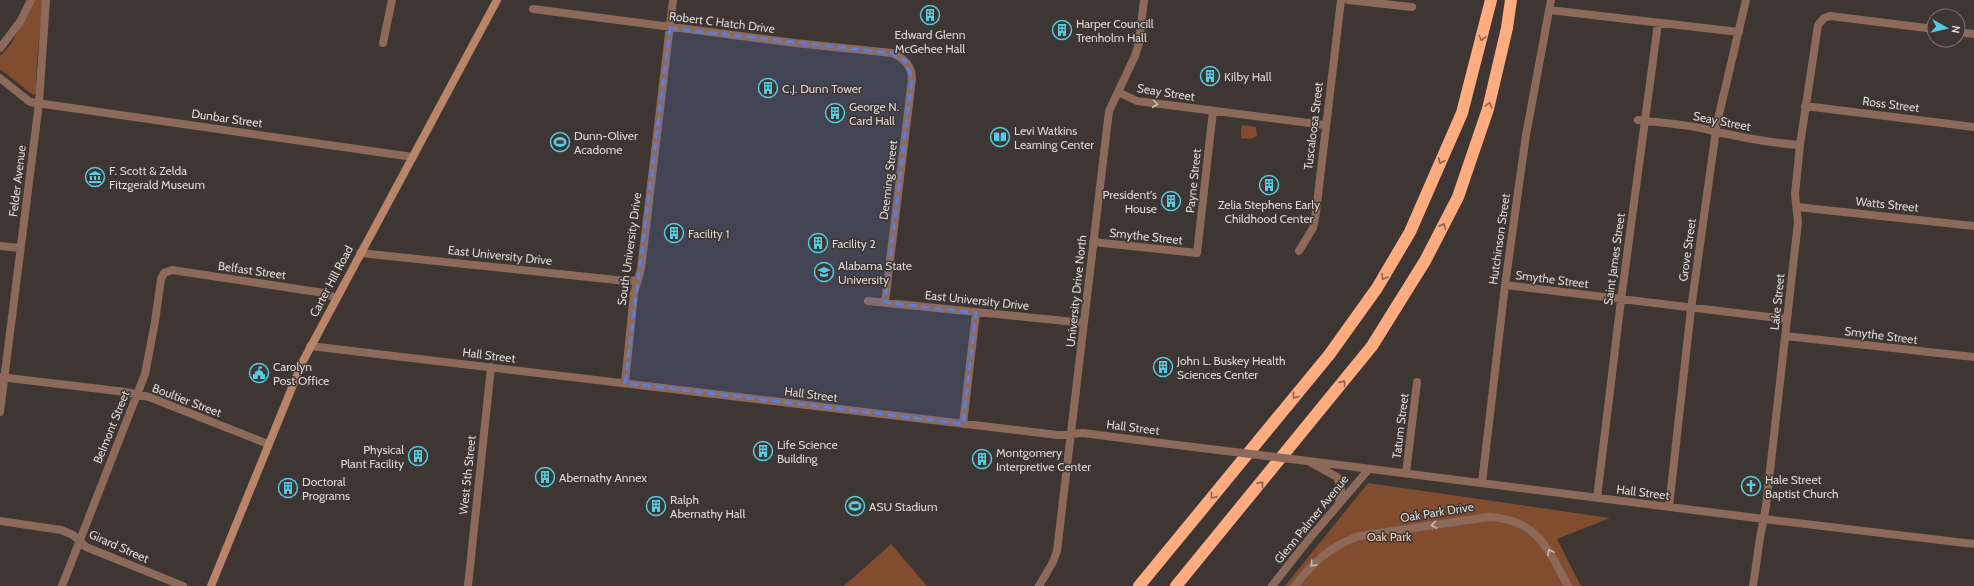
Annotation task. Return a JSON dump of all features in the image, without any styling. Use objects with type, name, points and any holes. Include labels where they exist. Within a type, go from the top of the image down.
[{"type":"highway","points":[[1140,584],[1329,355],[1377,288],[1410,232],[1462,113],[1491,0]]},
{"type":"highway","points":[[1176,586],[1372,346],[1425,261],[1458,197],[1488,109],[1507,28],[1511,0]]},
{"type":"highway","points":[[1188,586],[1236,514]]},
{"type":"main road","name":"Carter Hill Road","points":[[211,586],[268,444],[310,346],[497,0]]},
{"type":"street","points":[[0,48],[20,22],[31,0]]},
{"type":"street","name":"Felder Avenue","points":[[0,412],[2,377],[39,103],[46,0]]},
{"type":"street","points":[[383,42],[392,0]]},
{"type":"street","name":"South University Drive","points":[[625,383],[634,293],[641,269],[673,0]]},
{"type":"street","name":"University Drive North","points":[[1039,586],[1053,562],[1057,551],[1109,111],[1137,50],[1144,0]]},
{"type":"street","name":"Tuscaloosa Street","points":[[1299,252],[1313,228],[1341,0]]},
{"type":"street","points":[[1348,0],[1412,7]]},
{"type":"street","name":"Hutchinson Street","points":[[1482,483],[1505,286],[1526,135],[1551,0]]},
{"type":"street","name":"Grove Street","points":[[1669,507],[1691,309],[1716,132],[1746,0]]},
{"type":"street","name":"Robert C Hatch Drive","points":[[533,9],[670,28],[892,52],[906,61]]},
{"type":"street","points":[[1549,10],[1739,32]]},
{"type":"street","name":"Lake Street","points":[[1754,586],[1764,519],[1798,222],[1795,194],[1800,145],[1815,38],[1820,21],[1830,16],[1926,28]]},
{"type":"street","name":"Saint James Street","points":[[1597,498],[1642,120],[1658,23]]},
{"type":"street","name":"Deeming Street","points":[[885,302],[912,79],[912,71],[906,61]]},
{"type":"street","name":"Dunbar Street","points":[[0,78],[30,102],[412,157]]},
{"type":"street","name":"Seay Street","points":[[1118,92],[1137,102],[1213,111]]},
{"type":"street","name":"Ross Street","points":[[1805,106],[1974,127]]},
{"type":"street","points":[[1213,111],[1325,125]]},
{"type":"street","name":"Payne Street","points":[[1197,253],[1213,111]]},
{"type":"street","name":"Seay Street","points":[[1642,120],[1747,138],[1800,145]]},
{"type":"street","name":"Watts Street","points":[[1797,207],[1974,226]]},
{"type":"street","name":"Smythe Street","points":[[1093,242],[1197,253]]},
{"type":"street","points":[[0,246],[20,248]]},
{"type":"street","name":"East University Drive","points":[[360,253],[626,281],[638,280]]},
{"type":"street","name":"Belfast Street","points":[[164,273],[172,270],[324,293],[336,298]]},
{"type":"street","name":"Belmont Street","points":[[62,586],[137,395],[148,362],[161,279],[164,273]]},
{"type":"street","name":"Smythe Street","points":[[1505,286],[1691,309],[1787,319]]},
{"type":"street","name":"East University Drive","points":[[868,300],[976,313],[1084,323]]},
{"type":"street","points":[[963,424],[976,313]]},
{"type":"street","name":"Smythe Street","points":[[1785,336],[1974,358]]},
{"type":"street","name":"Hall Street","points":[[310,346],[1058,435],[1083,433],[1974,544]]},
{"type":"street","name":"West 5th Street","points":[[468,586],[491,367]]},
{"type":"street","name":"Boultier Street","points":[[2,377],[149,397],[268,444]]},
{"type":"street","name":"Tatum Street","points":[[1406,473],[1417,382]]},
{"type":"street","name":"Hall Street","points":[[1309,461],[1337,477],[1341,487],[1339,503]]},
{"type":"street","name":"Glenn Palmer Avenue","points":[[1272,586],[1339,503],[1369,469]]},
{"type":"street","name":"Oak Park Drive","points":[[1295,586],[1321,556],[1346,541],[1359,536],[1489,517],[1500,517],[1517,522],[1538,535],[1546,546],[1568,586]]},
{"type":"street","name":"Girard Street","points":[[0,521],[53,528],[73,536],[86,547],[183,586]]},
{"type":"highlighted area","points":[[670,28],[892,53],[906,61],[912,79],[885,302],[976,313],[963,424],[625,383]]},
{"type":"green space","points":[[35,0],[43,0],[37,61],[36,93],[33,95],[0,69],[0,56],[11,44]]},
{"type":"green space","points":[[1243,125],[1256,127],[1257,136],[1250,139],[1241,138],[1241,128]]},
{"type":"green space","name":"Oak Park","points":[[1368,483],[1610,518],[1557,539],[1581,586],[1285,586]]},
{"type":"green space","points":[[891,544],[927,586],[844,586]]},
{"type":"place","name":"Edward Glenn McGehee Hall","points":[[930,15]]},
{"type":"place","name":"Harper Councill Trenholm Hall","points":[[1062,30]]},
{"type":"place","name":"Kilby Hall","points":[[1210,76]]},
{"type":"place","name":"C.J. Dunn Tower","points":[[768,88]]},
{"type":"place","name":"George N. Card Hall","points":[[835,113]]},
{"type":"place","name":"Levi Watkins Learning Center","points":[[1000,137]]},
{"type":"place","name":"Dunn-Oliver Acadome","points":[[560,142]]},
{"type":"place","name":"F. Scott & Zelda Fitzgerald Museum","points":[[95,177]]},
{"type":"place","name":"Zelia Stephens Early Childhood Center","points":[[1269,185]]},
{"type":"place","name":"President's House","points":[[1171,201]]},
{"type":"place","name":"Facility 1","points":[[674,233]]},
{"type":"place","name":"Facility 2","points":[[818,243]]},
{"type":"place","name":"Alabama State University","points":[[824,272]]},
{"type":"place","name":"John L. Buskey Health Sciences Center","points":[[1163,367]]},
{"type":"place","name":"Carolyn Post Office","points":[[259,373]]},
{"type":"place","name":"Life Science Building","points":[[763,451]]},
{"type":"place","name":"Physical Plant Facility","points":[[418,456]]},
{"type":"place","name":"Montgomery Interpretive Center","points":[[982,459]]},
{"type":"place","name":"Abernathy Annex","points":[[545,477]]},
{"type":"place","name":"Hale Street Baptist Church","points":[[1751,486]]},
{"type":"place","name":"Doctoral Programs","points":[[288,488]]},
{"type":"place","name":"Ralph Abernathy Hall","points":[[656,506]]},
{"type":"place","name":"ASU Stadium","points":[[855,506]]}]
